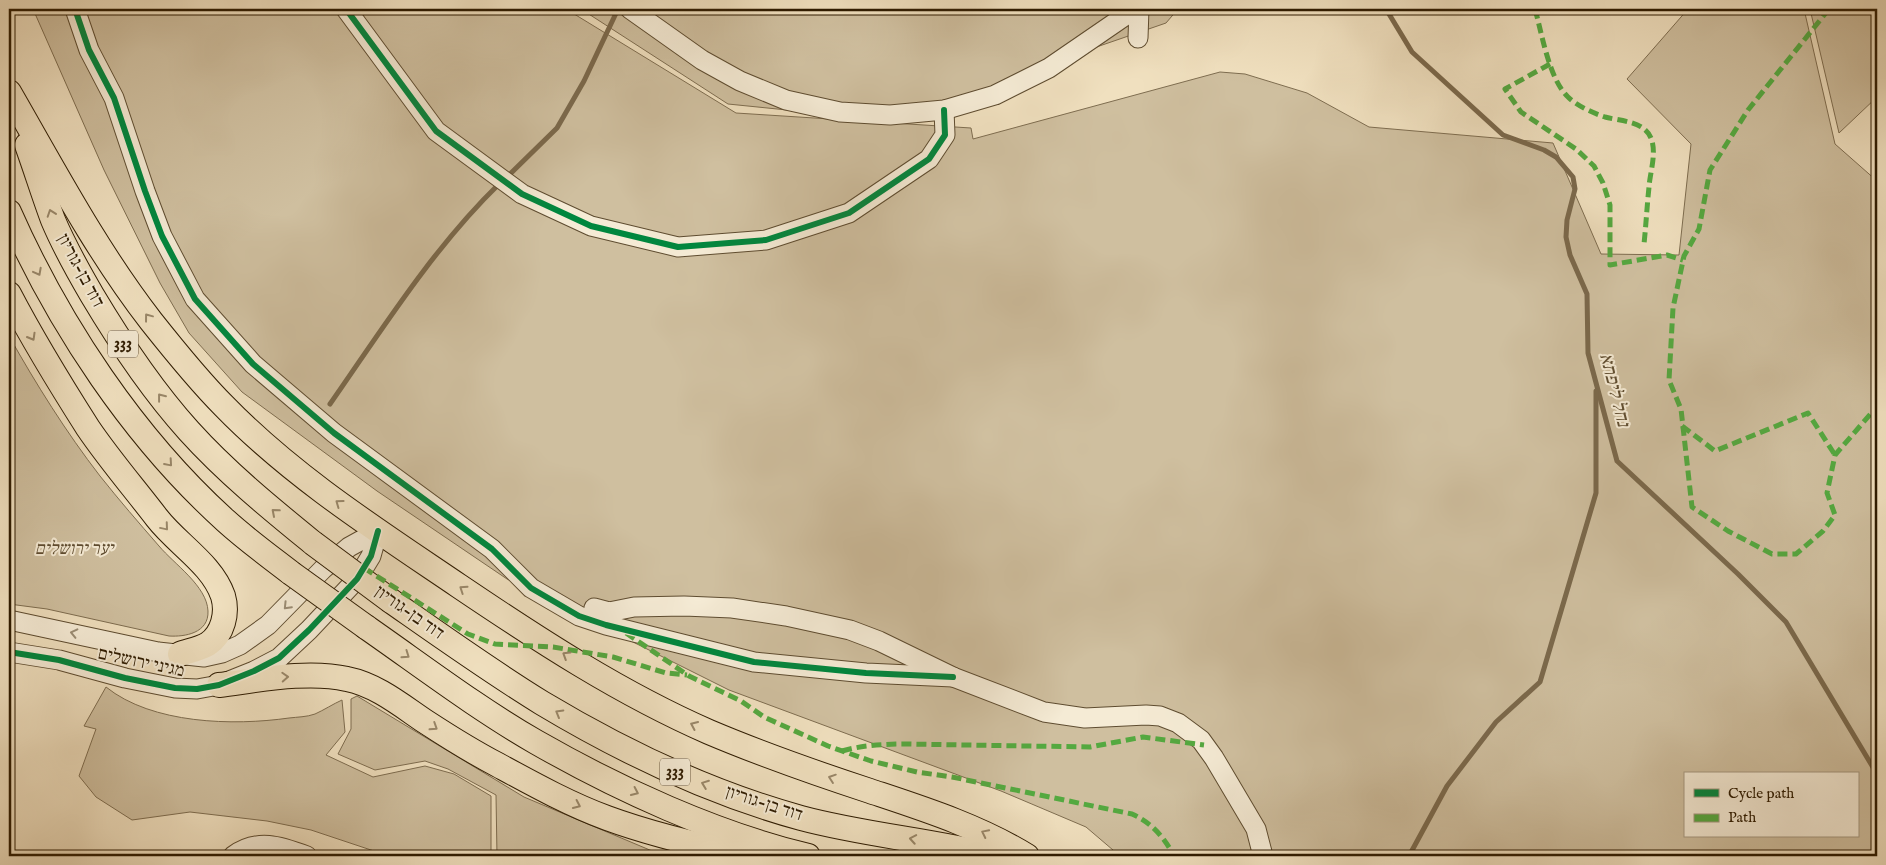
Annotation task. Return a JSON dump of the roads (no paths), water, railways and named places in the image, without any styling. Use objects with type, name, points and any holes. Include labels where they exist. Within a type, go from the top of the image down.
[{"type":"main road","points":[[9,93],[110,264],[142,309],[224,406],[277,454],[322,491],[504,616],[607,681],[717,735],[795,765],[950,818],[985,833],[1027,856]]},
{"type":"main road","name":"דוד בן-גוריון","points":[[9,93],[54,221],[78,270],[116,333],[159,395],[188,430],[222,465],[313,543],[391,602],[541,702],[636,754],[693,780],[802,818],[958,847],[994,856]]},
{"type":"main road","name":"דוד בן-גוריון","points":[[9,212],[24,247],[49,295],[106,383],[167,460],[214,510],[261,550],[366,627],[499,719],[536,742],[600,776],[672,809],[748,839],[808,856]]},
{"type":"main road","points":[[9,294],[33,339],[89,429],[166,530],[203,565],[214,579],[223,597],[224,621],[221,631],[208,644],[180,654]]},
{"type":"main road","points":[[219,685],[276,678],[326,675],[349,679],[378,690],[496,765],[606,818],[678,841],[749,856]]},
{"type":"street","points":[[75,9],[89,50],[114,98],[162,236],[195,299],[253,364],[334,433],[492,549],[531,588],[579,616],[606,625],[754,662],[866,673],[953,678]]},
{"type":"street","points":[[346,9],[436,130],[522,194],[592,226],[678,247],[766,240],[849,213],[929,159],[946,135],[944,110]]},
{"type":"street","points":[[630,9],[702,60],[740,81],[786,100],[840,112],[890,115],[944,110],[995,95],[1049,68],[1135,9]]},
{"type":"street","points":[[1138,38],[1139,9]]},
{"type":"street","name":"מגיני ירושלים","points":[[9,620],[158,652],[204,657],[222,653],[240,645],[268,625],[323,569],[349,547],[378,531]]},
{"type":"street","name":"מגיני ירושלים","points":[[9,652],[59,660],[125,678],[175,688],[198,689],[219,685],[254,671],[279,658],[309,630],[357,580],[371,556],[378,531]]},
{"type":"street","points":[[594,608],[609,612],[634,607],[684,606],[732,608],[786,616],[850,630],[879,641],[953,678],[1012,701],[1058,715],[1085,718],[1160,716],[1178,723],[1201,740],[1214,758],[1256,829],[1263,856]]},
{"type":"street","points":[[233,856],[242,849],[260,844],[285,848],[307,856]]},
{"type":"waterway","points":[[507,177],[557,128],[584,81],[618,9]]},
{"type":"waterway","name":"נחל ליפתא","points":[[1386,9],[1412,52],[1503,135],[1544,150],[1556,157],[1573,177],[1575,189],[1567,220],[1566,237],[1570,255],[1587,294],[1588,353],[1617,461],[1738,574],[1786,622],[1877,774]]},
{"type":"waterway","points":[[330,404],[431,261],[500,183]]},
{"type":"waterway","points":[[1409,856],[1447,786],[1496,722],[1540,682],[1596,493],[1596,391]]},
{"type":"park label","name":"יער ירושלים","points":[[74,549]]}]
